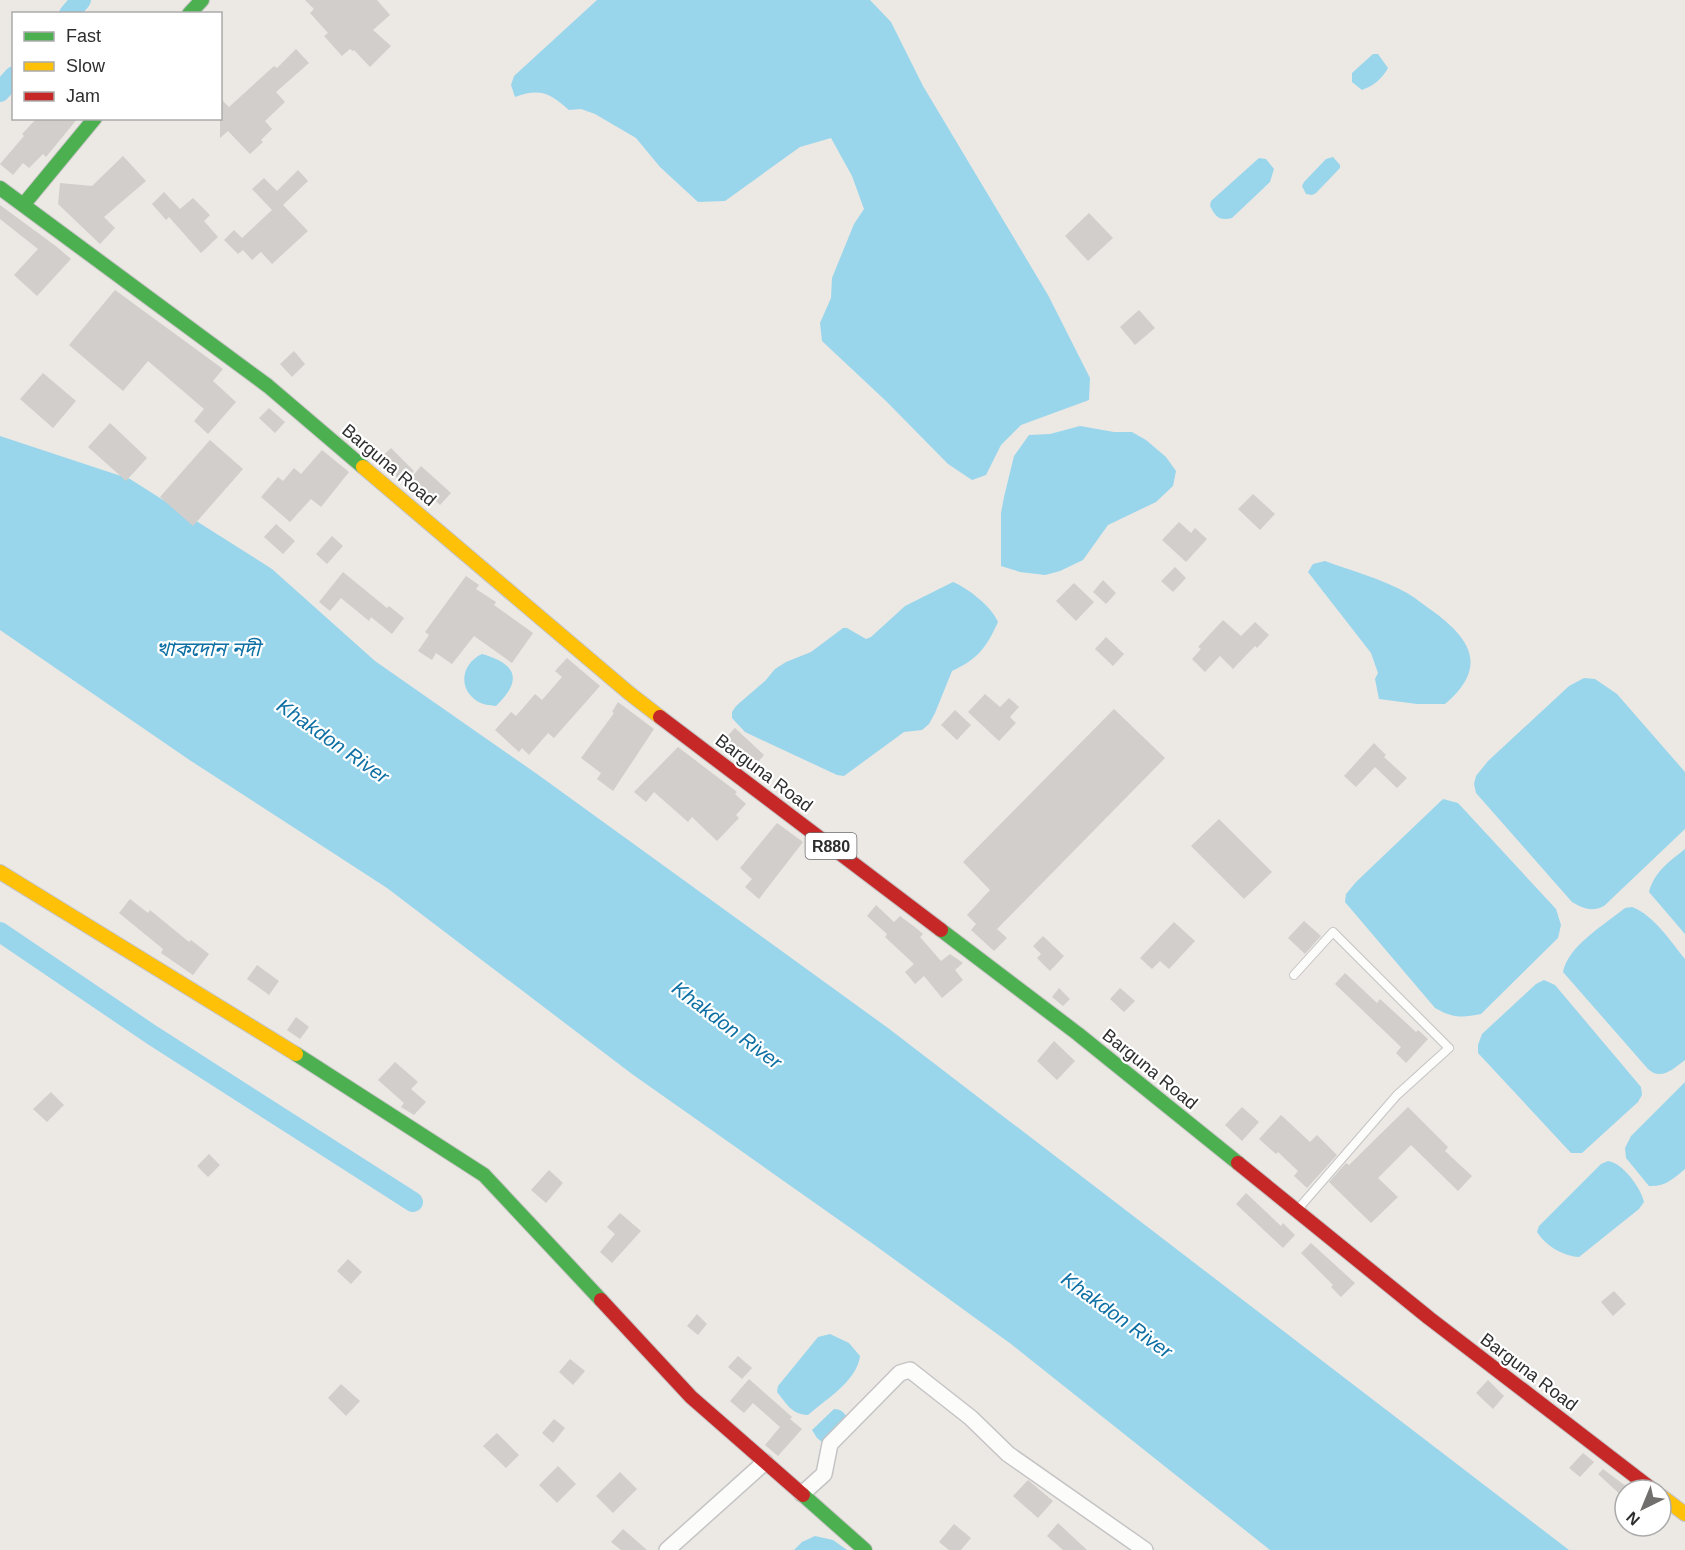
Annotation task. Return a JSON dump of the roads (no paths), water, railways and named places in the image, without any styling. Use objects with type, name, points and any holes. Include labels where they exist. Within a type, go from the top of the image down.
[{"type":"main road","points":[[191,12],[202,0]]},
{"type":"main road","points":[[18,201],[93,120]]},
{"type":"main road","name":"Barguna Road","points":[[0,188],[268,386],[629,693],[1078,1034],[1429,1318],[1637,1478]]},
{"type":"main road","points":[[0,872],[239,1018],[484,1174],[691,1397],[865,1550]]},
{"type":"street","points":[[801,1494],[824,1474],[830,1444],[900,1373],[910,1370],[971,1418],[1008,1454],[1145,1550]]},
{"type":"street","points":[[667,1550],[765,1462]]},
{"type":"lane","points":[[1294,975],[1333,932],[1449,1048],[1398,1095],[1296,1211]]},
{"type":"water","points":[[597,0],[870,0],[891,22],[923,86],[1048,295],[1090,378],[1089,400],[1021,425],[1001,445],[986,475],[972,480],[948,464],[822,341],[820,323],[831,298],[832,278],[854,224],[864,209],[852,176],[831,138],[800,147],[725,201],[698,202],[660,167],[636,138],[595,114],[581,109],[569,110],[544,94],[531,93],[515,97],[511,85],[514,76]]},
{"type":"water","points":[[1373,54],[1378,54],[1388,68],[1377,82],[1362,90],[1352,82],[1352,73]]},
{"type":"water","points":[[1333,157],[1340,168],[1316,193],[1306,194],[1302,186],[1304,182],[1326,159]]},
{"type":"water","points":[[1259,158],[1266,159],[1274,169],[1270,182],[1232,218],[1218,217],[1210,206],[1211,201]]},
{"type":"water","points":[[1080,426],[1114,432],[1132,432],[1146,440],[1166,457],[1176,471],[1173,486],[1156,502],[1108,525],[1083,560],[1060,571],[1045,575],[1020,572],[1001,566],[1001,513],[1014,456],[1029,435],[1050,434]]},
{"type":"water","name":"খাকদোন নদী","points":[[0,436],[130,479],[272,569],[375,661],[537,774],[888,1028],[1569,1550],[1270,1550],[1011,1344],[632,1074],[387,888],[191,761],[0,630]]},
{"type":"water","points":[[1325,561],[1377,579],[1407,593],[1434,612],[1458,634],[1466,644],[1470,655],[1470,667],[1458,691],[1445,704],[1417,704],[1379,699],[1375,679],[1378,673],[1371,653],[1308,572],[1313,564]]},
{"type":"water","points":[[953,582],[979,599],[991,610],[998,622],[980,652],[952,671],[935,713],[929,724],[922,730],[904,732],[844,776],[837,775],[745,732],[732,718],[732,712],[736,706],[765,681],[775,669],[786,662],[811,652],[843,628],[866,639],[871,637],[905,606]]},
{"type":"water","points":[[482,654],[503,663],[512,674],[513,681],[510,688],[496,706],[477,701],[471,696],[465,683],[466,669],[475,658]]},
{"type":"water","points":[[1584,678],[1595,679],[1617,694],[1685,772],[1685,829],[1604,906],[1592,909],[1572,902],[1476,793],[1474,784],[1476,776],[1488,761],[1569,686]]},
{"type":"water","points":[[1443,799],[1458,803],[1556,909],[1561,925],[1558,938],[1481,1014],[1468,1016],[1447,1014],[1435,1008],[1345,902],[1346,894],[1356,882]]},
{"type":"water","points":[[1685,849],[1685,934],[1649,892],[1659,873]]},
{"type":"water","points":[[1632,907],[1648,916],[1685,959],[1685,1060],[1662,1074],[1648,1069],[1563,972],[1566,962],[1579,945],[1625,908]]},
{"type":"water","points":[[1544,980],[1555,985],[1641,1087],[1642,1095],[1638,1102],[1582,1153],[1571,1153],[1478,1053],[1482,1034],[1536,984]]},
{"type":"water","points":[[1685,1082],[1685,1169],[1664,1184],[1649,1186],[1626,1158],[1625,1148],[1631,1136]]},
{"type":"water","points":[[1608,1161],[1625,1171],[1639,1190],[1644,1202],[1639,1209],[1579,1257],[1567,1255],[1555,1249],[1537,1232],[1539,1226],[1601,1164]]},
{"type":"water","points":[[830,1334],[849,1343],[860,1356],[858,1365],[840,1389],[808,1415],[797,1413],[777,1392],[778,1386],[818,1337]]},
{"type":"water","points":[[834,1409],[842,1412],[848,1419],[822,1442],[812,1430]]},
{"type":"water","points":[[815,1536],[833,1540],[847,1550],[794,1550],[802,1542]]},
{"type":"waterway","points":[[71,12],[81,0]]},
{"type":"waterway","points":[[0,92],[12,78]]},
{"type":"waterway","points":[[0,932],[152,1035],[413,1202]]},
{"type":"water label","name":"Khakdon River","points":[[333,741]]},
{"type":"water label","name":"Khakdon River","points":[[727,1025]]},
{"type":"water label","name":"Khakdon River","points":[[1117,1315]]}]
